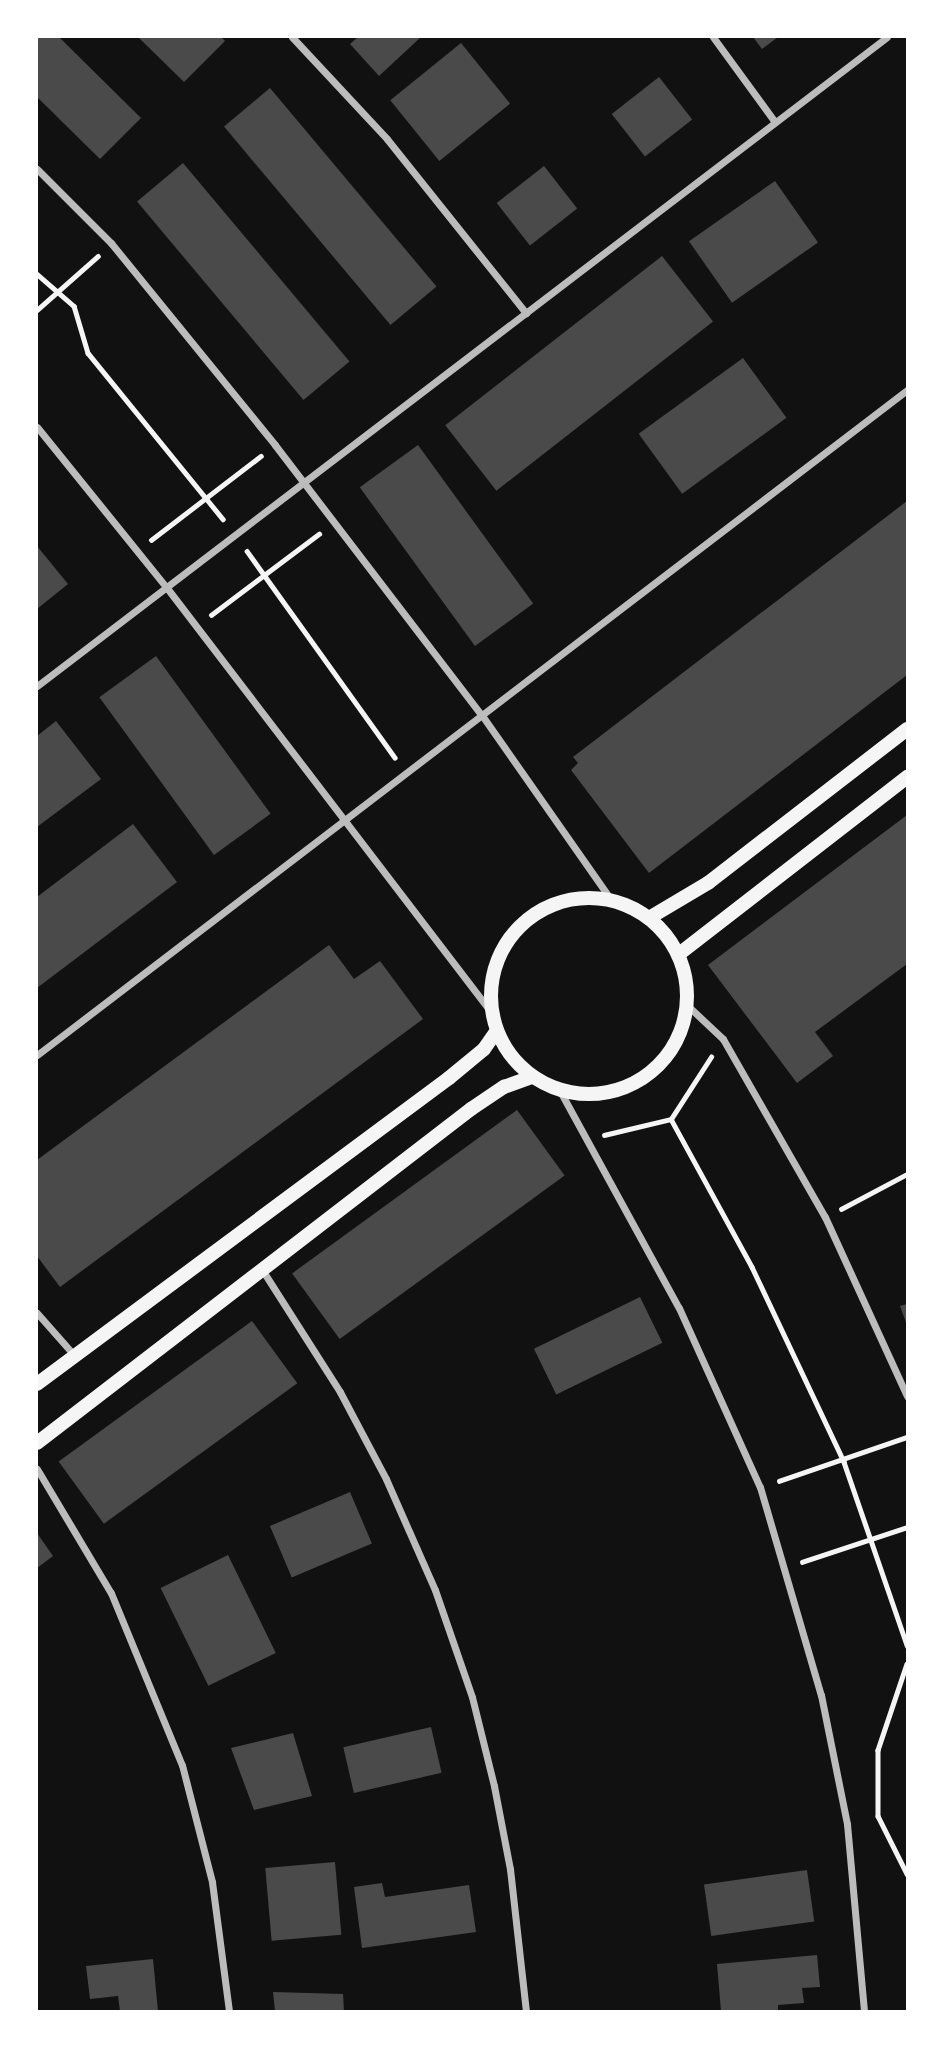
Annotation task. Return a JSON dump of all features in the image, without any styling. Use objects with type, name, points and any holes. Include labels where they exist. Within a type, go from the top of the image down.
[{"type":"main road","points":[[649,918],[708,883],[907,729]]},
{"type":"main road","points":[[679,954],[907,776]]},
{"type":"main road","points":[[568,900],[611,900],[649,918],[679,954],[688,1006],[671,1052],[654,1071],[609,1093],[560,1091],[531,1077],[505,1049],[496,1032],[491,1012],[494,970],[514,932],[530,917],[568,900]]},
{"type":"main road","points":[[37,1384],[449,1078],[484,1049],[496,1032]]},
{"type":"main road","points":[[37,1443],[471,1109],[504,1087],[531,1077]]},
{"type":"street","points":[[292,37],[387,139],[526,313]]},
{"type":"street","points":[[713,37],[775,122]]},
{"type":"street","points":[[37,686],[887,37]]},
{"type":"street","points":[[37,169],[111,243],[275,445],[481,715],[611,900]]},
{"type":"street","points":[[37,1055],[907,390]]},
{"type":"street","points":[[37,427],[197,626],[491,1012]]},
{"type":"street","points":[[688,1006],[723,1039],[825,1217],[907,1396]]},
{"type":"street","points":[[560,1091],[583,1140],[680,1308],[760,1487],[821,1695],[846,1824],[864,2011]]},
{"type":"street","points":[[263,1271],[346,1403],[386,1479],[439,1602],[472,1697],[494,1787],[510,1869],[526,2011]]},
{"type":"street","points":[[37,1313],[74,1355]]},
{"type":"street","points":[[37,1469],[111,1593],[182,1765],[212,1882],[229,2011]]},
{"type":"path","points":[[37,310],[111,243]]},
{"type":"path","points":[[136,551],[275,445]]},
{"type":"path","points":[[197,626],[334,522]]},
{"type":"path","points":[[583,1140],[671,1119],[723,1039]]},
{"type":"path","points":[[671,1119],[752,1267],[844,1462],[907,1645]]},
{"type":"path","points":[[825,1217],[907,1174]]},
{"type":"path","points":[[760,1487],[844,1462],[907,1437]]},
{"type":"path","points":[[785,1568],[907,1527]]},
{"type":"path","points":[[907,1664],[878,1750],[878,1816],[907,1874]]},
{"type":"building","points":[[37,37],[59,37],[141,118],[100,159],[37,97]]},
{"type":"building","points":[[138,37],[221,37],[225,41],[184,82]]},
{"type":"building","points":[[358,37],[421,37],[379,76],[350,44]]},
{"type":"building","points":[[753,37],[778,37],[762,49]]},
{"type":"building","points":[[461,43],[510,104],[439,161],[390,100]]},
{"type":"building","points":[[659,77],[692,120],[645,156],[612,114]]},
{"type":"building","points":[[270,88],[436,286],[391,325],[224,127]]},
{"type":"building","points":[[183,163],[349,361],[304,400],[137,202]]},
{"type":"building","points":[[544,166],[577,209],[530,245],[497,203]]},
{"type":"building","points":[[775,181],[818,242],[732,303],[689,241]]},
{"type":"building","points":[[662,256],[713,321],[496,491],[445,425]]},
{"type":"building","points":[[743,358],[786,418],[682,494],[639,434]]},
{"type":"building","points":[[418,445],[533,604],[475,646],[360,487]]},
{"type":"building","points":[[907,501],[907,675],[649,873],[571,770],[578,763],[573,757]]},
{"type":"building","points":[[37,546],[68,584],[37,609]]},
{"type":"building","points":[[156,656],[271,814],[214,855],[99,697]]},
{"type":"building","points":[[56,721],[101,779],[37,827],[37,736]]},
{"type":"building","points":[[907,815],[907,964],[815,1032],[833,1056],[797,1083],[708,965]]},
{"type":"building","points":[[133,824],[177,882],[37,988],[37,897]]},
{"type":"building","points":[[329,945],[354,979],[380,961],[423,1019],[60,1287],[37,1256],[37,1160]]},
{"type":"building","points":[[517,1110],[565,1176],[340,1339],[292,1273]]},
{"type":"building","points":[[640,1297],[662,1343],[556,1395],[534,1349]]},
{"type":"building","points":[[907,1304],[907,1325],[900,1306]]},
{"type":"building","points":[[252,1321],[297,1383],[104,1524],[59,1461]]},
{"type":"building","points":[[350,1492],[372,1544],[292,1578],[270,1526]]},
{"type":"building","points":[[37,1533],[53,1556],[37,1568]]},
{"type":"building","points":[[228,1555],[276,1653],[208,1686],[161,1588]]},
{"type":"building","points":[[431,1727],[442,1773],[354,1793],[343,1747]]},
{"type":"building","points":[[293,1733],[312,1796],[254,1810],[231,1748]]},
{"type":"building","points":[[335,1862],[341,1935],[272,1941],[265,1868]]},
{"type":"building","points":[[807,1870],[814,1921],[711,1936],[704,1884]]},
{"type":"building","points":[[382,1883],[385,1897],[469,1885],[476,1932],[362,1948],[354,1887]]},
{"type":"building","points":[[817,1955],[820,1987],[802,1988],[804,2003],[778,2005],[778,2011],[721,2011],[717,1964]]},
{"type":"building","points":[[153,1959],[158,2011],[120,2011],[118,1996],[90,1999],[86,1966]]},
{"type":"building","points":[[273,1992],[343,1994],[344,2011],[275,2011]]}]
